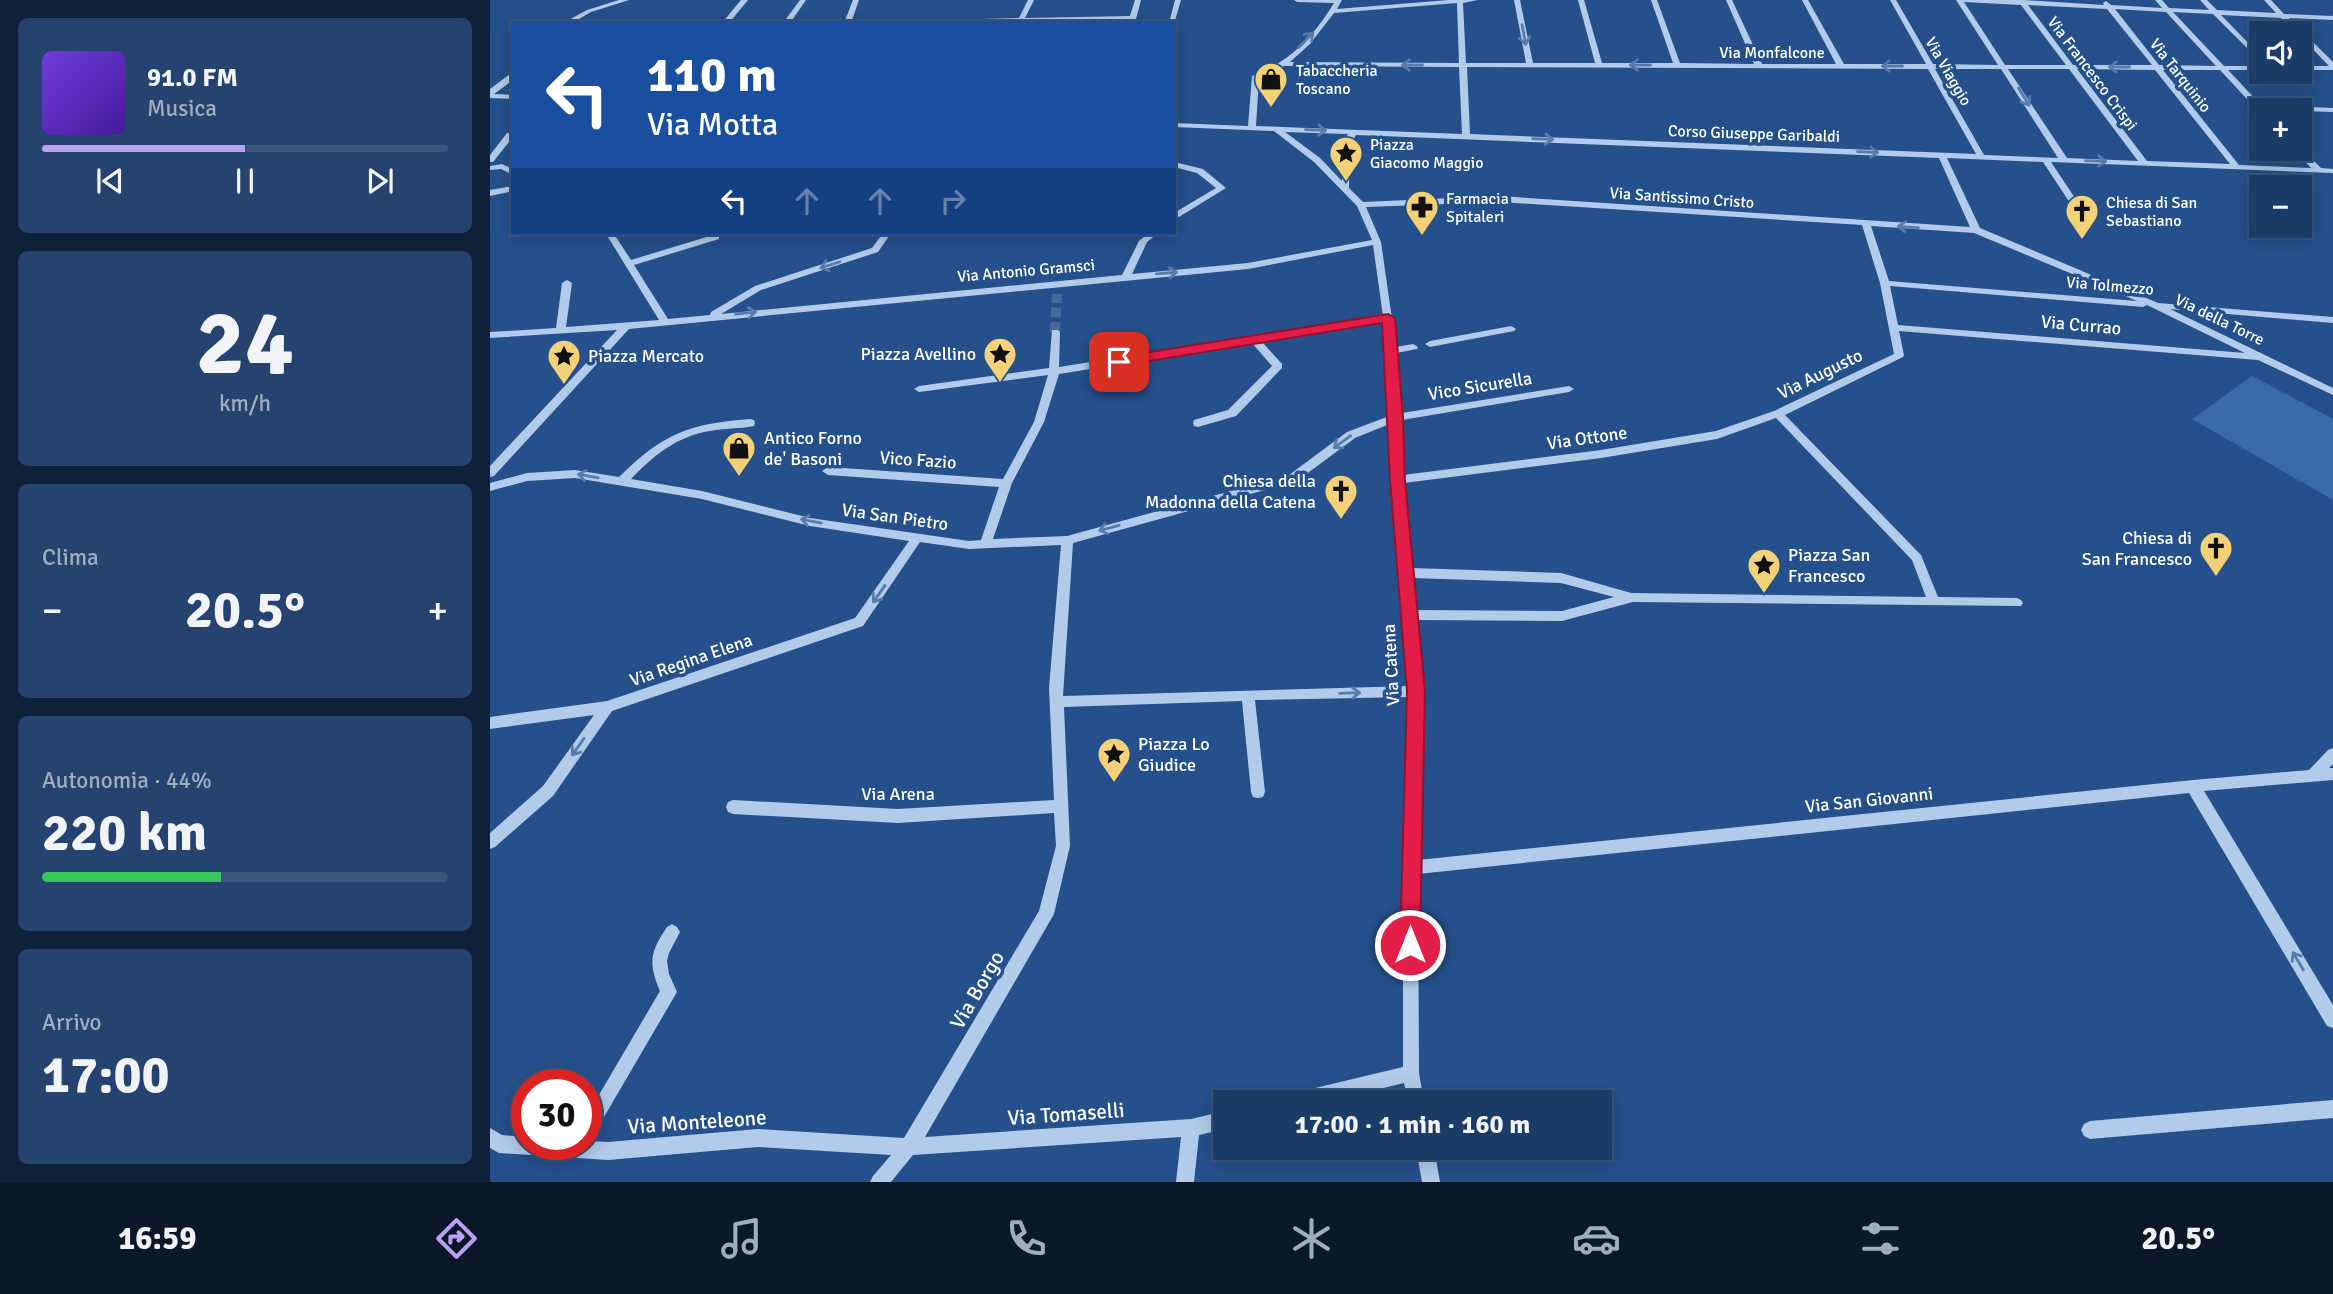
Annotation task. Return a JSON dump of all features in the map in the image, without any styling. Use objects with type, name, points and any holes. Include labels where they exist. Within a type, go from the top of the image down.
[{"type":"street","points":[[570,21],[589,11],[626,0]]},
{"type":"street","points":[[727,21],[745,0]]},
{"type":"street","points":[[787,21],[803,0]]},
{"type":"street","points":[[848,21],[856,0]]},
{"type":"street","points":[[1023,18],[1031,0]]},
{"type":"street","points":[[950,21],[1023,18],[1133,20],[1138,0]]},
{"type":"street","points":[[1173,21],[1178,0]]},
{"type":"street","points":[[1297,0],[1339,1]]},
{"type":"street","points":[[1331,13],[1460,4],[1475,0]]},
{"type":"street","points":[[1581,0],[1599,65]]},
{"type":"street","points":[[1654,0],[1677,66]]},
{"type":"street","points":[[1729,0],[1759,66]]},
{"type":"street","points":[[1805,0],[1841,66]]},
{"type":"street","name":"Via Viaggio","points":[[1893,0],[1981,156]]},
{"type":"street","points":[[1959,0],[2333,18]]},
{"type":"street","points":[[1959,0],[2064,160]]},
{"type":"street","name":"Via Tarquinio","points":[[2104,0],[2236,167]]},
{"type":"street","points":[[2158,0],[2251,98]]},
{"type":"street","points":[[2203,0],[2249,47]]},
{"type":"street","points":[[2267,0],[2333,67]]},
{"type":"street","points":[[1252,128],[1255,78],[1269,68],[1283,64],[1339,1]]},
{"type":"street","name":"Via Francesco Crispi","points":[[2022,2],[2144,163]]},
{"type":"street","points":[[1518,3],[1530,65]]},
{"type":"street","points":[[1460,4],[1466,135]]},
{"type":"street","name":"Via Monfalcone","points":[[1283,64],[2249,68]]},
{"type":"street","points":[[2312,68],[2333,67]]},
{"type":"street","points":[[490,94],[511,78]]},
{"type":"street","points":[[490,94],[511,97]]},
{"type":"street","points":[[2312,110],[2333,110]]},
{"type":"street","name":"Corso Giuseppe Garibaldi","points":[[1176,125],[2333,170]]},
{"type":"street","points":[[1275,128],[1346,187],[1361,205],[1370,227]]},
{"type":"street","points":[[1346,187],[1346,145],[1354,131]]},
{"type":"street","points":[[490,160],[510,135]]},
{"type":"street","points":[[1942,155],[1976,230]]},
{"type":"street","points":[[2045,159],[2075,204]]},
{"type":"street","points":[[2309,161],[2318,170]]},
{"type":"street","points":[[1176,165],[1200,172],[1222,188],[1176,216]]},
{"type":"street","points":[[490,168],[502,166],[511,172]]},
{"type":"street","points":[[490,193],[508,189]]},
{"type":"street","name":"Via Santissimo Cristo","points":[[1361,205],[1386,201],[1499,199],[1976,230]]},
{"type":"street","name":"Via Augusto","points":[[1866,224],[1885,283],[1896,328],[1899,355],[1778,414],[1917,558],[1934,602]]},
{"type":"street","name":"Via Catena","points":[[1370,227],[1377,242],[1392,351],[1398,480],[1416,691],[1410,868],[1411,1073],[1414,1090]]},
{"type":"street","name":"Via della Torre","points":[[1976,230],[2153,304],[2333,392]]},
{"type":"street","points":[[612,235],[665,322]]},
{"type":"street","points":[[707,318],[758,288],[875,250],[886,235]]},
{"type":"street","points":[[1126,277],[1143,242],[1152,235]]},
{"type":"street","points":[[630,263],[716,237]]},
{"type":"street","name":"Via Antonio Gramsci","points":[[490,335],[626,326],[1058,288],[1126,277],[1248,266],[1377,242]]},
{"type":"street","name":"Via Tolmezzo","points":[[1885,283],[2333,320]]},
{"type":"street","points":[[561,330],[567,284]]},
{"type":"street","points":[[919,389],[1055,372],[1388,318]]},
{"type":"street","points":[[490,473],[626,326]]},
{"type":"street","name":"Via Currao","points":[[1896,328],[2264,358]]},
{"type":"street","points":[[1430,344],[1511,329]]},
{"type":"street","points":[[986,544],[1006,483],[1039,422],[1055,372],[1055,332]]},
{"type":"street","points":[[1198,423],[1232,413],[1278,366],[1255,340]]},
{"type":"street","points":[[1392,351],[1413,347]]},
{"type":"street","name":"Vico Sicurella","points":[[1293,478],[1351,435],[1396,417],[1569,389]]},
{"type":"street","name":"Via Ottone","points":[[1398,480],[1601,454],[1717,435],[1778,414]]},
{"type":"street","points":[[621,482],[650,452],[680,433],[702,426],[750,423]]},
{"type":"street","name":"Vico Fazio","points":[[828,471],[1006,483]]},
{"type":"street","name":"Via San Pietro","points":[[490,487],[527,477],[575,474],[702,495],[810,522],[969,545],[1067,540],[1293,478]]},
{"type":"street","name":"Via Regina Elena","points":[[490,723],[607,707],[859,622],[918,538]]},
{"type":"street","points":[[1063,846],[1056,695],[1067,540]]},
{"type":"street","points":[[1406,573],[1561,578],[1633,597],[2017,603]]},
{"type":"street","points":[[1410,615],[1562,616],[1633,597]]},
{"type":"street","points":[[1056,695],[1284,695],[1416,691]]},
{"type":"street","points":[[1248,695],[1258,792]]},
{"type":"street","points":[[490,842],[548,791],[607,707]]},
{"type":"street","points":[[2314,775],[2333,754]]},
{"type":"street","name":"Via San Giovanni","points":[[1410,868],[2193,786],[2333,774]]},
{"type":"street","points":[[2193,786],[2333,1020]]},
{"type":"street","name":"Via Arena","points":[[733,807],[898,816],[1062,806]]},
{"type":"street","name":"Via Borgo","points":[[909,1147],[1046,914],[1063,846]]},
{"type":"street","points":[[602,1107],[669,992],[659,971],[659,952],[672,932]]},
{"type":"street","points":[[1342,1090],[1411,1073]]},
{"type":"street","points":[[2091,1130],[2333,1109]]},
{"type":"street","name":"Via Tomaselli","points":[[909,1147],[1191,1128],[1213,1123]]},
{"type":"street","points":[[1185,1182],[1191,1128]]},
{"type":"street","name":"Via Monteleone","points":[[602,1149],[608,1151],[758,1138],[909,1147]]},
{"type":"street","name":"Via Monteleone","points":[[493,1145],[511,1145]]},
{"type":"street","points":[[879,1182],[909,1147]]},
{"type":"street","points":[[1426,1160],[1431,1182]]},
{"type":"shaded area","points":[[2252,376],[2333,419],[2333,500],[2192,419]]},
{"type":"tunnel","points":[[1055,332],[1057,294]]},
{"type":"place","name":"Tabaccheria Toscano","points":[[1271,109]]},
{"type":"place","name":"Piazza Giacomo Maggio","points":[[1346,183]]},
{"type":"place","name":"Farmacia Spitaleri","points":[[1422,237]]},
{"type":"place","name":"Chiesa di San Sebastiano","points":[[2082,241]]},
{"type":"place","name":"Piazza Avellino","points":[[1000,384]]},
{"type":"place","name":"Piazza Mercato","points":[[564,386]]},
{"type":"place","name":"Antico Forno de' Basoni","points":[[739,478]]},
{"type":"place","name":"Chiesa della Madonna della Catena","points":[[1341,521]]},
{"type":"place","name":"Chiesa di San Francesco","points":[[2216,578]]},
{"type":"place","name":"Piazza San Francesco","points":[[1764,595]]},
{"type":"place","name":"Piazza Lo Giudice","points":[[1114,784]]},
{"type":"route","points":[[1119,362],[1388,318],[1398,480],[1416,691],[1410,945]]}]
